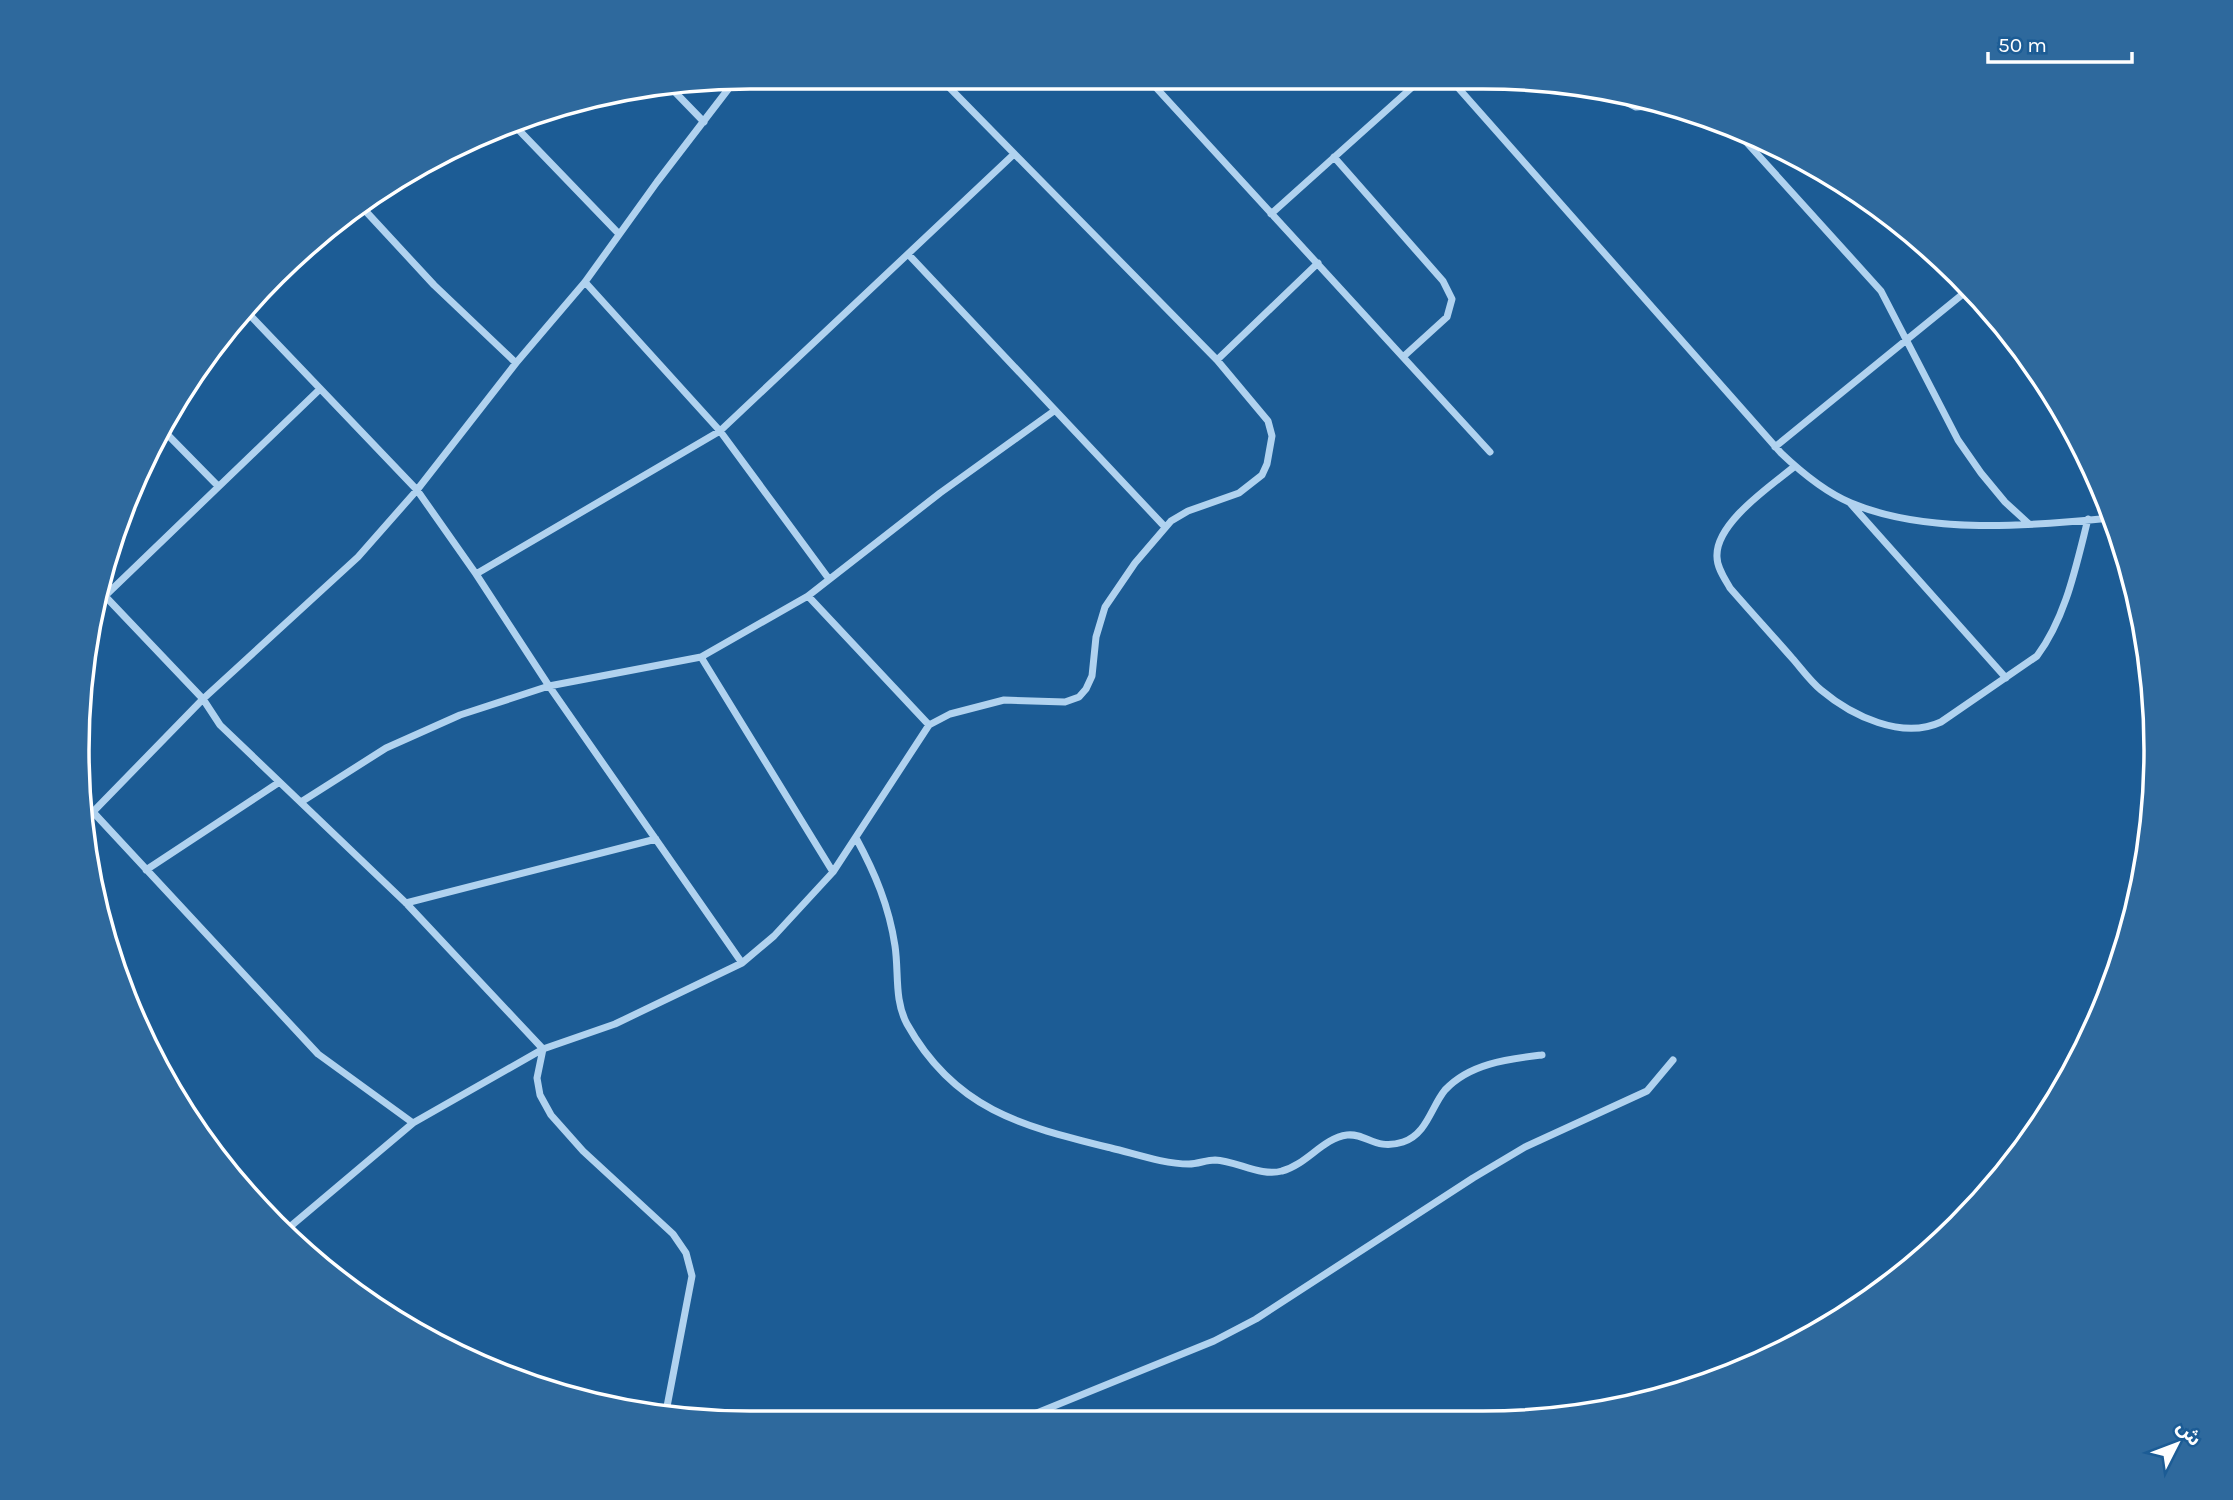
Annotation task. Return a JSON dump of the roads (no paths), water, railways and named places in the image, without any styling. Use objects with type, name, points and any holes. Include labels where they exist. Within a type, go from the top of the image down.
[{"type":"street","points":[[292,1225],[413,1123],[543,1049],[615,1024],[742,962],[774,936],[833,872],[929,725],[950,714],[995,702],[1065,702],[1079,697],[1092,676],[1096,637],[1105,607],[1135,563],[1165,527],[1188,511],[1239,493],[1262,475],[1268,464],[1272,436],[1268,421],[1217,360],[951,89]]},
{"type":"street","points":[[1157,89],[1489,452]]},
{"type":"street","points":[[1271,214],[1410,89]]},
{"type":"street","points":[[1459,89],[1775,447],[1830,492],[1875,511],[1944,522],[2029,524],[2101,518]]},
{"type":"street","points":[[93,812],[203,699],[358,557],[417,490],[516,363],[584,282],[728,90]]},
{"type":"street","points":[[677,94],[704,122]]},
{"type":"street","points":[[520,131],[619,234]]},
{"type":"street","points":[[1752,147],[1874,281],[1958,440],[2005,502],[2029,524]]},
{"type":"street","points":[[476,574],[720,431],[1014,154]]},
{"type":"street","points":[[1334,157],[1443,281],[1452,299],[1447,317],[1403,357]]},
{"type":"street","points":[[367,212],[434,285],[516,363]]},
{"type":"street","points":[[909,255],[1165,527]]},
{"type":"street","points":[[1217,360],[1318,263]]},
{"type":"street","points":[[584,282],[720,431],[829,579]]},
{"type":"street","points":[[1775,447],[1962,295]]},
{"type":"street","points":[[251,316],[417,490],[549,686],[742,962]]},
{"type":"street","points":[[109,591],[320,389]]},
{"type":"street","points":[[300,802],[386,748],[460,715],[549,686],[701,657],[808,596],[940,493],[1054,411]]},
{"type":"street","points":[[169,436],[218,486]]},
{"type":"street","points":[[1795,466],[1733,521],[1719,545],[1717,557],[1720,570],[1730,588],[1819,689],[1865,717],[1910,730],[1927,728],[1941,722],[2037,656],[2047,643],[2061,613],[2088,520]]},
{"type":"street","points":[[1850,502],[2006,678]]},
{"type":"street","points":[[808,596],[929,725]]},
{"type":"street","points":[[107,599],[203,699],[220,725],[406,903],[543,1049]]},
{"type":"street","points":[[701,657],[833,872]]},
{"type":"street","points":[[146,870],[278,783]]},
{"type":"street","points":[[93,816],[318,1054],[413,1123]]},
{"type":"street","points":[[856,838],[886,902],[896,948],[898,991],[905,1020],[920,1045],[948,1080],[993,1112],[1047,1132],[1149,1157],[1190,1164],[1212,1160],[1263,1171],[1281,1171],[1348,1135],[1382,1146],[1406,1141],[1425,1126],[1444,1091],[1461,1076],[1500,1060],[1542,1055]]},
{"type":"street","points":[[406,903],[656,839]]},
{"type":"street","points":[[543,1049],[537,1078],[540,1095],[551,1115],[583,1151],[673,1234],[686,1253],[692,1276],[666,1405]]},
{"type":"street","points":[[1042,1411],[1214,1342],[1256,1319],[1525,1147],[1647,1091],[1673,1060]]}]
